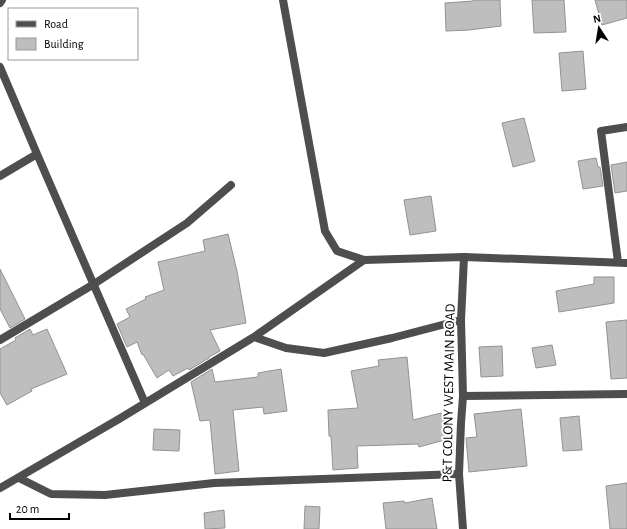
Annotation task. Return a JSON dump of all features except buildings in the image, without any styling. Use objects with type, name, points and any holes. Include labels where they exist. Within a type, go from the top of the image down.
[{"type":"street","points":[[283,0],[325,231],[337,251],[364,260],[464,257],[627,263]]},
{"type":"street","points":[[0,67],[145,403]]},
{"type":"street","points":[[618,262],[600,131],[627,127]]},
{"type":"street","points":[[0,176],[37,154]]},
{"type":"street","points":[[0,340],[94,284],[187,223],[231,185]]},
{"type":"street","name":"P&T COLONY WEST MAIN ROAD","points":[[463,529],[459,474],[463,396],[461,320],[464,257]]},
{"type":"street","points":[[0,488],[254,337],[364,260]]},
{"type":"street","points":[[254,337],[286,348],[324,353],[392,338],[461,320]]},
{"type":"street","points":[[463,396],[627,394]]},
{"type":"street","points":[[19,478],[51,494],[105,495],[214,483],[459,474]]}]
